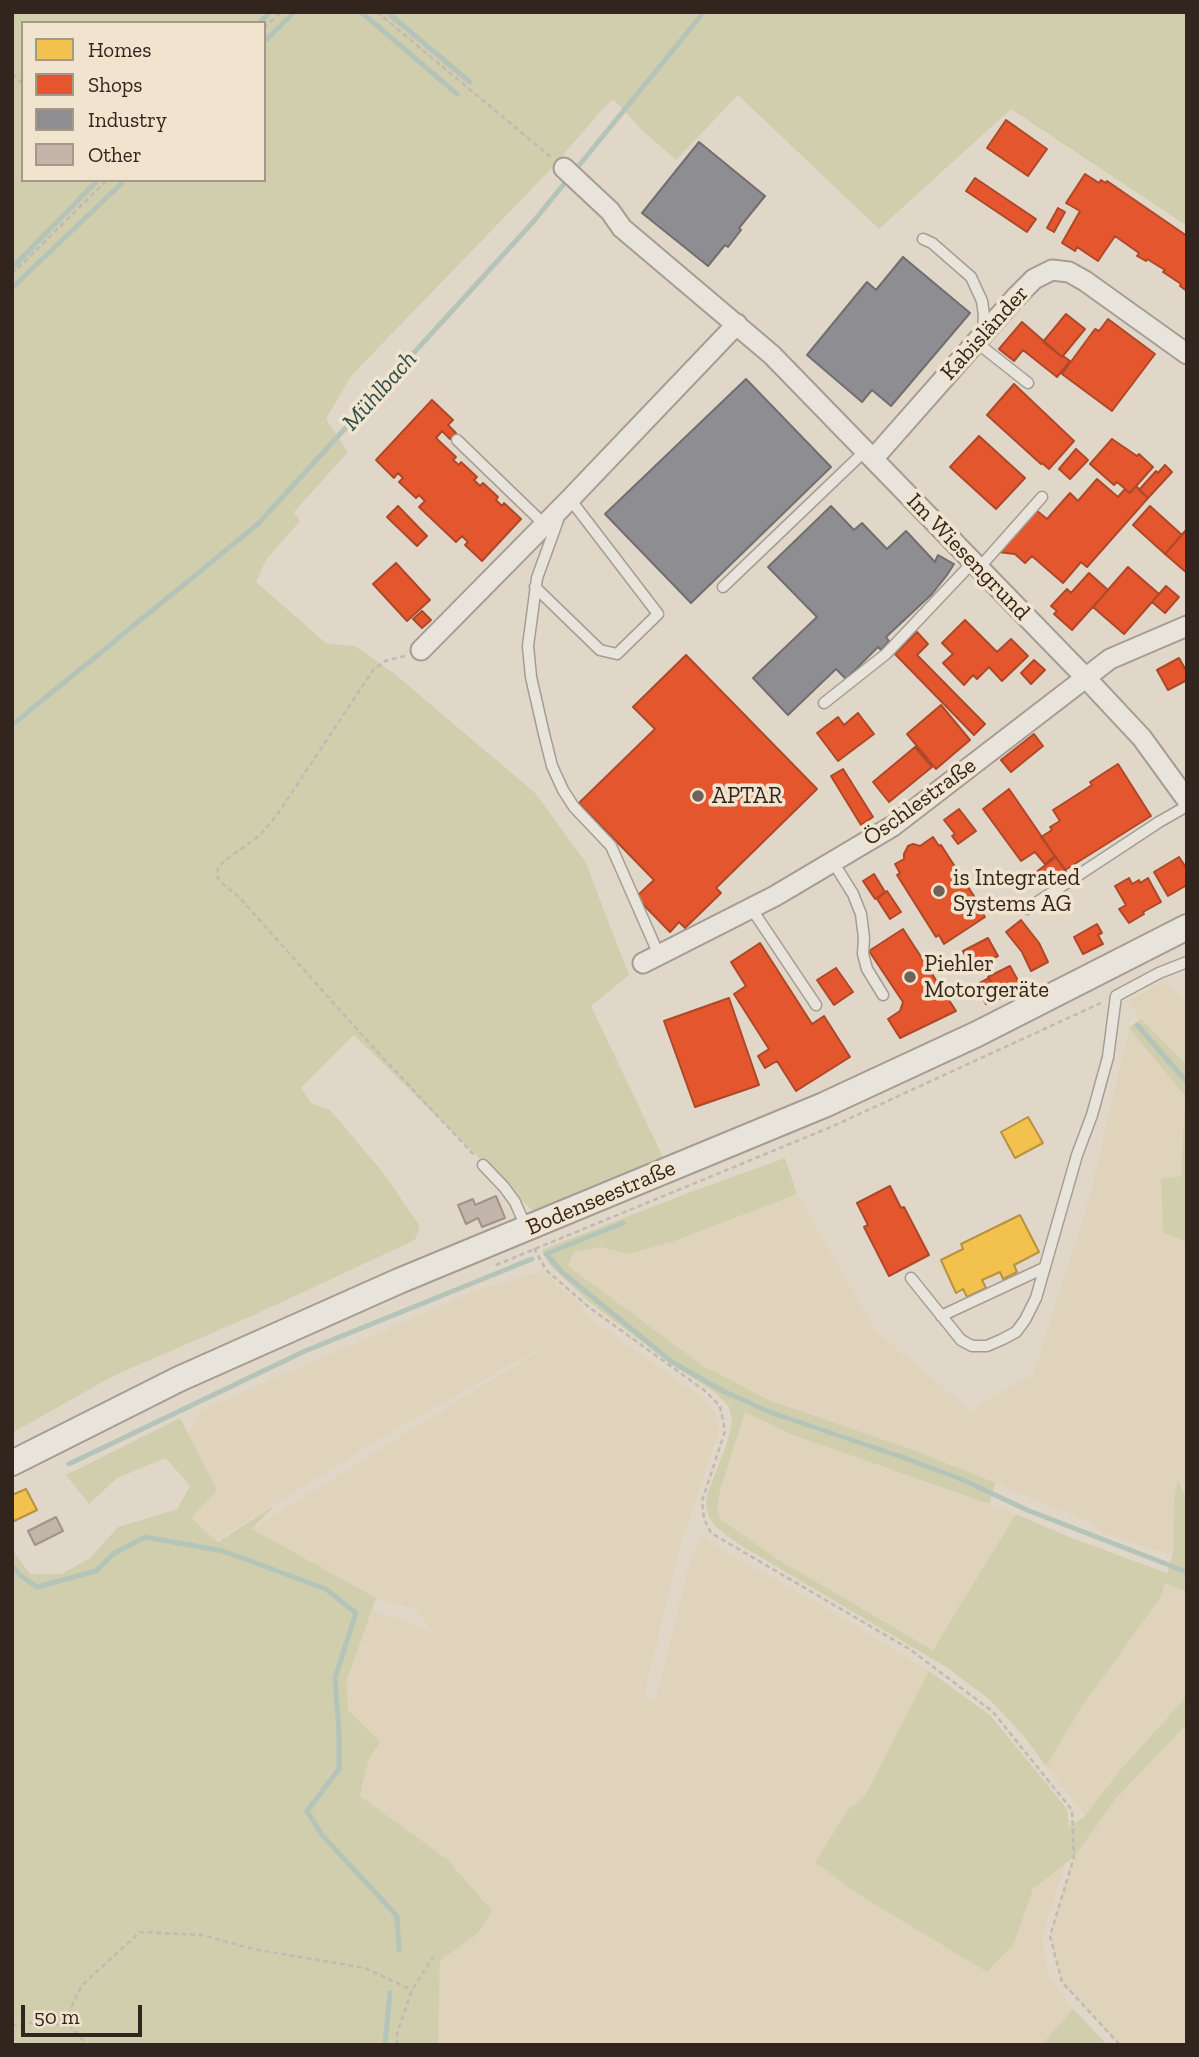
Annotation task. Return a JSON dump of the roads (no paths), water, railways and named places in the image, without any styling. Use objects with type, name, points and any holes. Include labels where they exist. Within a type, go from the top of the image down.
[{"type":"street","name":"Im Wiesengrund","points":[[569,173],[610,211],[622,228],[772,355],[1142,738],[1187,800]]},
{"type":"street","name":"Kabisländer","points":[[869,455],[1034,279],[1052,270],[1069,272],[1085,281],[1187,354]]},
{"type":"street","points":[[421,650],[737,324]]},
{"type":"street","name":"Öschlestraße","points":[[651,959],[751,908],[893,826],[1110,659],[1187,626]]},
{"type":"street","name":"Bodenseestraße","points":[[12,1463],[179,1379],[399,1281],[530,1239],[977,1034],[1187,927]]},
{"type":"lane","points":[[923,239],[932,243],[971,277],[982,301],[984,315],[980,338],[1028,383]]},
{"type":"lane","points":[[457,440],[545,525]]},
{"type":"lane","points":[[723,587],[869,455]]},
{"type":"lane","points":[[824,703],[886,654],[1042,497]]},
{"type":"lane","points":[[535,587],[600,650],[617,654],[658,614],[570,499],[547,544],[535,587],[528,646],[531,677],[552,766],[574,807],[611,846],[651,959]]},
{"type":"lane","points":[[1027,909],[1187,806]]},
{"type":"lane","points":[[833,862],[853,894],[861,914],[863,954],[867,969],[883,995]]},
{"type":"lane","points":[[751,908],[816,1005]]},
{"type":"lane","points":[[911,1278],[961,1340],[972,1346],[987,1346],[1016,1332],[1036,1298],[1077,1155],[1092,1115],[1108,1057],[1116,996],[1159,973],[1187,962]]},
{"type":"lane","points":[[483,1164],[515,1202],[530,1239]]},
{"type":"lane","points":[[941,1316],[1044,1268]]},
{"type":"waterway","points":[[261,21],[270,12]]},
{"type":"waterway","points":[[266,40],[294,12]]},
{"type":"waterway","points":[[361,12],[457,94]]},
{"type":"waterway","points":[[387,12],[470,82]]},
{"type":"waterway","name":"Mühlbach","points":[[12,725],[258,524],[533,222],[704,12]]},
{"type":"waterway","points":[[12,268],[96,182]]},
{"type":"waterway","points":[[12,288],[122,183]]},
{"type":"waterway","points":[[1137,1025],[1187,1082]]},
{"type":"waterway","points":[[623,1223],[546,1254],[563,1273],[672,1362],[723,1391],[772,1413],[963,1480],[1027,1510],[1187,1572]]},
{"type":"waterway","points":[[69,1464],[305,1351],[532,1259]]},
{"type":"waterway","points":[[12,1566],[37,1587],[96,1571],[113,1554],[145,1537],[223,1551],[326,1589],[356,1613],[335,1678],[339,1769],[307,1811],[322,1835],[397,1916],[399,1950]]},
{"type":"waterway","points":[[385,2045],[390,1993]]},
{"type":"place","name":"APTAR","points":[[698,796]]},
{"type":"place","name":"is Integrated Systems AG","points":[[939,891]]},
{"type":"place","name":"Piehler Motorgeräte","points":[[910,977]]}]
